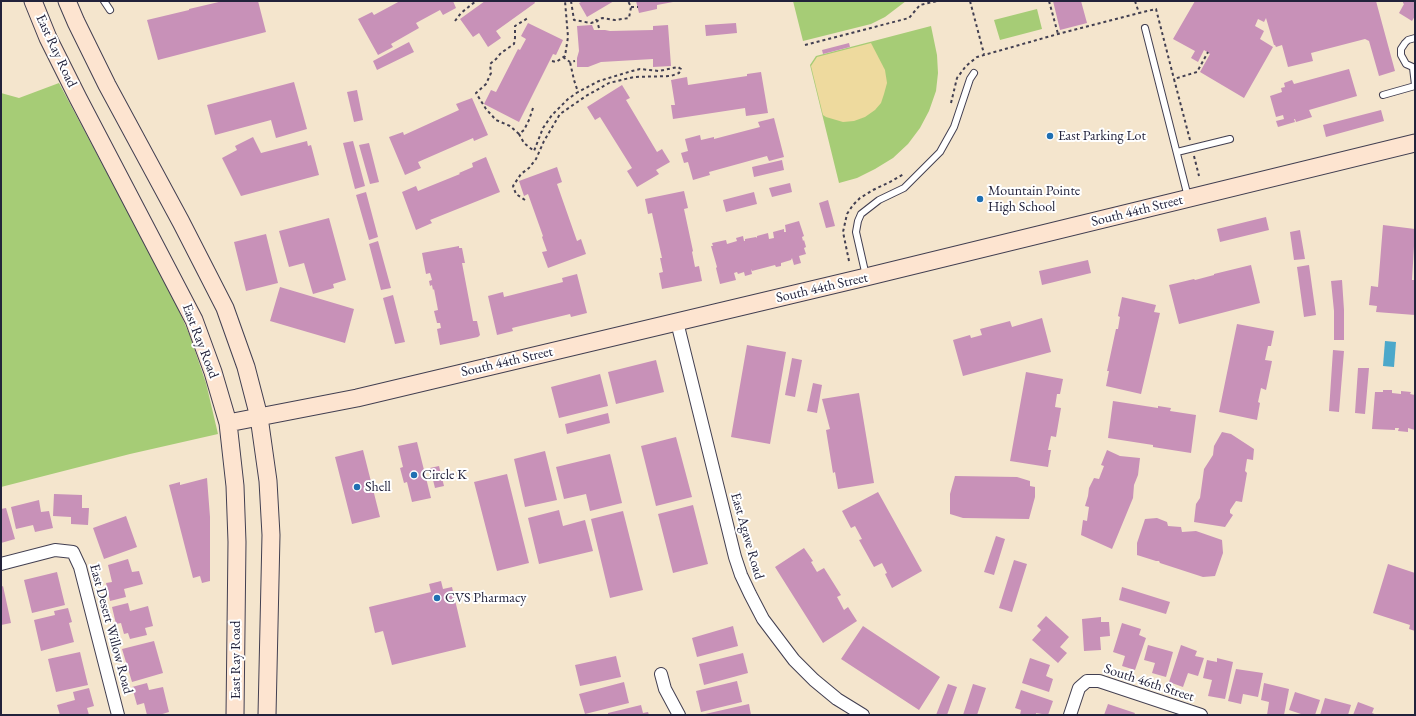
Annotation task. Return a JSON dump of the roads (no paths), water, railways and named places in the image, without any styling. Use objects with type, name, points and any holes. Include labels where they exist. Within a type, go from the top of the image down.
[{"type":"main road","name":"East Ray Road","points":[[33,1],[48,38],[78,98],[194,320],[213,372],[228,423],[235,486],[235,715]]},
{"type":"main road","points":[[67,1],[108,85],[225,308],[246,367],[259,417],[268,481],[271,535],[267,715]]},
{"type":"main road","name":"South 44th Street","points":[[228,423],[357,398],[1415,144]]},
{"type":"street","name":"East Agave Road","points":[[677,322],[741,576],[763,619],[794,660],[814,680],[837,699],[863,715]]},
{"type":"street","name":"East Desert Willow Road","points":[[1,564],[55,550],[73,552],[80,568],[118,715]]},
{"type":"street","points":[[661,674],[665,689],[679,715]]},
{"type":"street","name":"South 46th Street","points":[[1070,715],[1079,688],[1088,681],[1099,681],[1201,715]]},
{"type":"lane","points":[[104,1],[110,10]]},
{"type":"lane","points":[[1145,28],[1189,198]]},
{"type":"lane","points":[[1383,95],[1415,86],[1414,68],[1406,64],[1401,55],[1401,49],[1408,40],[1415,38]]},
{"type":"lane","points":[[866,277],[856,232],[861,214],[879,200],[904,188],[940,152],[954,127],[970,79],[974,73]]},
{"type":"lane","points":[[1177,152],[1230,139]]},
{"type":"water","points":[[1385,341],[1396,342],[1394,367],[1383,366]]},
{"type":"place","name":"East Parking Lot","points":[[1050,136]]},
{"type":"place","name":"Mountain Pointe High School","points":[[980,199]]},
{"type":"place","name":"Circle K","points":[[414,475]]},
{"type":"place","name":"Shell","points":[[357,487]]},
{"type":"place","name":"CVS Pharmacy","points":[[437,598]]}]
